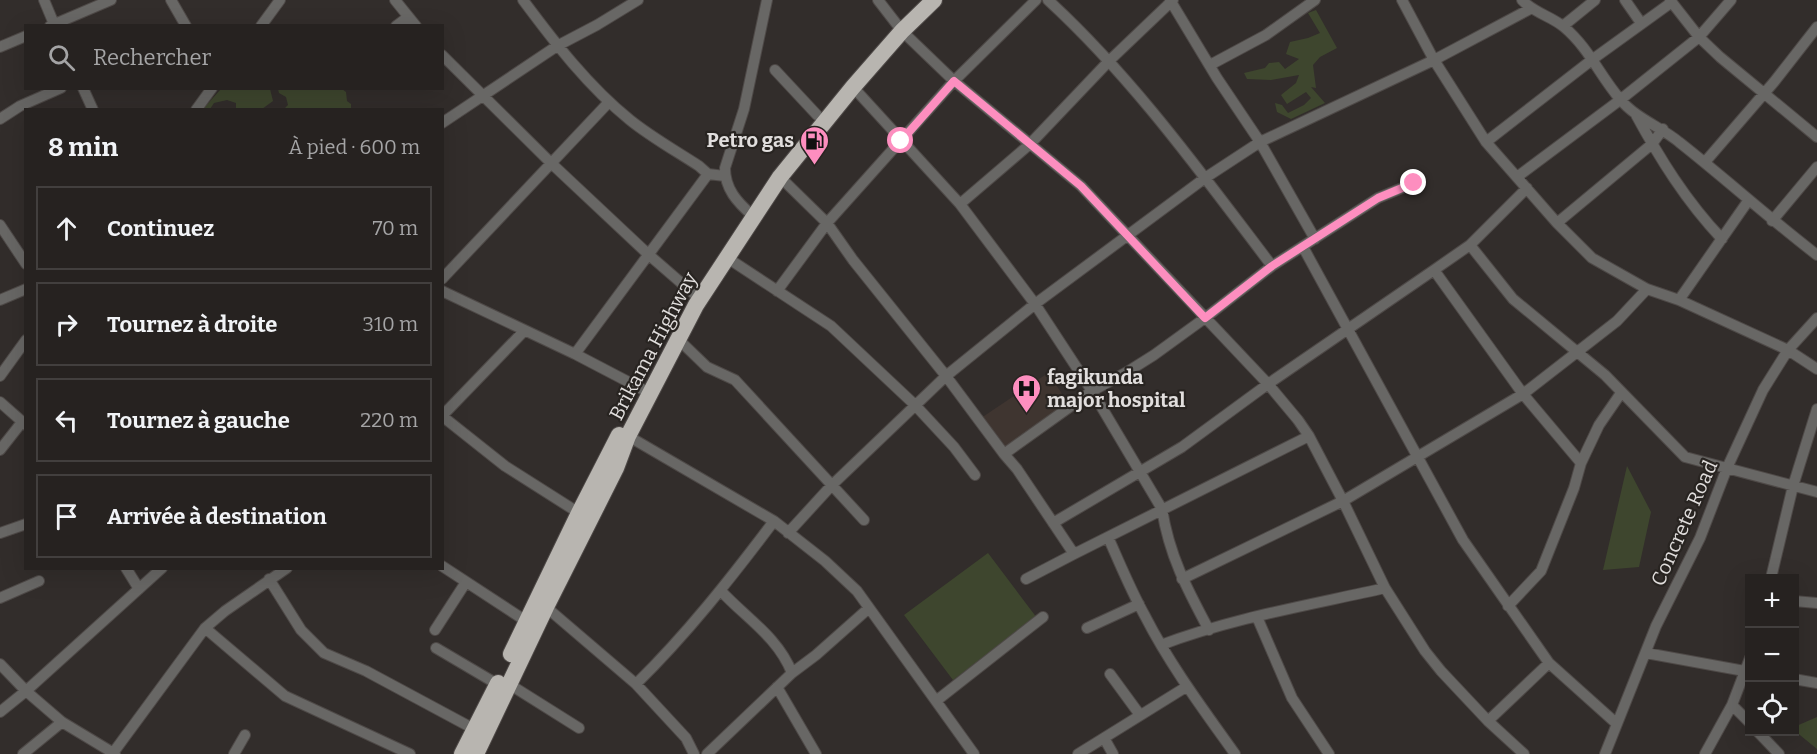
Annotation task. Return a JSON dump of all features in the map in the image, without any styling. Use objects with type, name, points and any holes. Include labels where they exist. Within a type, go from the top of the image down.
[{"type":"highway","name":"Brikama Highway","points":[[462,754],[474,729],[503,684],[546,607],[611,465],[642,389],[716,255],[921,0]]},
{"type":"highway","name":"Brikama Highway","points":[[476,754],[526,621],[579,513],[628,436],[696,305],[750,213],[817,115],[899,28],[934,0]]},
{"type":"street","points":[[44,0],[52,24]]},
{"type":"street","points":[[54,24],[111,0]]},
{"type":"street","points":[[171,0],[185,24]]},
{"type":"street","points":[[262,24],[280,0]]},
{"type":"street","points":[[395,0],[414,24]]},
{"type":"street","points":[[523,0],[557,46],[609,102],[632,122],[708,174],[725,176]]},
{"type":"street","points":[[444,122],[557,46],[638,0]]},
{"type":"street","points":[[750,213],[736,201],[725,176],[727,158],[747,99],[766,0]]},
{"type":"street","points":[[878,0],[899,28],[954,81],[1081,186],[1268,384],[1299,420],[1343,501],[1384,588],[1441,671],[1488,721],[1524,754]]},
{"type":"street","points":[[777,291],[827,223],[954,81],[1036,0]]},
{"type":"street","points":[[1048,0],[1109,61],[1205,178],[1272,266]]},
{"type":"street","points":[[1210,65],[1266,35],[1315,0]]},
{"type":"street","points":[[1402,0],[1434,60],[1486,142],[1557,223],[1592,258],[1647,289],[1679,300],[1788,350],[1817,369]]},
{"type":"street","points":[[1563,26],[1595,0]]},
{"type":"street","points":[[1625,0],[1641,23]]},
{"type":"street","points":[[1517,177],[1699,38],[1731,0]]},
{"type":"street","points":[[960,204],[1030,144],[1109,61],[1172,1],[1260,142],[1315,239]]},
{"type":"street","points":[[1486,142],[1671,1],[1699,38],[1817,137]]},
{"type":"street","points":[[788,533],[831,486],[946,376],[1035,304],[1205,178],[1260,142],[1434,60],[1526,4],[1563,26],[1593,59],[1620,100],[1635,113],[1663,129],[1705,162],[1772,221],[1817,255]]},
{"type":"street","points":[[399,24],[408,17]]},
{"type":"street","points":[[1705,162],[1817,27]]},
{"type":"street","points":[[0,47],[24,37]]},
{"type":"street","points":[[444,57],[551,163],[694,294]]},
{"type":"street","points":[[776,70],[817,115]]},
{"type":"street","points":[[853,87],[960,204],[1035,304],[1092,391],[1162,509],[1165,531],[1182,579],[1209,630]]},
{"type":"street","points":[[0,118],[20,106],[56,90]]},
{"type":"street","points":[[84,90],[92,108]]},
{"type":"street","points":[[197,108],[211,90]]},
{"type":"street","points":[[444,277],[609,102]]},
{"type":"street","points":[[1635,113],[1679,189],[1722,239]]},
{"type":"street","points":[[1557,223],[1652,144],[1663,129]]},
{"type":"street","points":[[1772,221],[1817,167]]},
{"type":"street","points":[[575,354],[708,174]]},
{"type":"street","points":[[780,177],[827,223],[1017,469],[1074,554]]},
{"type":"street","points":[[1004,453],[1092,391],[1127,372],[1205,318],[1272,266],[1378,198],[1414,183]]},
{"type":"street","points":[[1053,524],[1182,447],[1268,384],[1470,245],[1527,188]]},
{"type":"street","points":[[1679,300],[1748,201]]},
{"type":"street","points":[[0,225],[24,261]]},
{"type":"street","points":[[1470,245],[1514,299],[1605,375],[1685,457],[1817,492]]},
{"type":"street","points":[[1303,247],[1463,540],[1549,663],[1617,724]]},
{"type":"street","points":[[726,257],[831,326],[915,405],[954,447],[975,475]]},
{"type":"street","points":[[1434,270],[1523,394],[1581,463]]},
{"type":"street","points":[[1182,579],[1343,501],[1523,394],[1617,321],[1647,289]]},
{"type":"street","points":[[0,300],[24,290]]},
{"type":"street","points":[[444,292],[575,354],[642,389]]},
{"type":"street","name":"Concrete Road","points":[[1605,754],[1646,653],[1700,537],[1727,468],[1763,390],[1788,350],[1817,318]]},
{"type":"street","points":[[444,414],[524,331]]},
{"type":"street","points":[[678,339],[707,367],[735,380],[864,520]]},
{"type":"street","points":[[0,376],[24,343]]},
{"type":"street","points":[[1508,606],[1541,571],[1574,488],[1581,463],[1599,425],[1621,393]]},
{"type":"street","points":[[0,402],[24,423],[0,450]]},
{"type":"street","points":[[1772,574],[1793,486],[1817,409]]},
{"type":"street","points":[[444,418],[505,466],[579,513]]},
{"type":"street","points":[[628,436],[774,521],[825,561],[857,591],[974,754]]},
{"type":"street","points":[[1026,579],[1309,436]]},
{"type":"street","points":[[636,684],[668,653],[721,591],[774,521]]},
{"type":"street","points":[[0,532],[24,525]]},
{"type":"street","points":[[1108,537],[1161,645],[1186,687],[1235,754]]},
{"type":"street","points":[[444,567],[526,621]]},
{"type":"street","points":[[127,570],[139,589]]},
{"type":"street","points":[[0,712],[160,570]]},
{"type":"street","points":[[0,664],[26,691],[62,722],[114,753],[205,628],[283,570]]},
{"type":"street","points":[[269,579],[302,630],[324,653],[366,671],[474,729]]},
{"type":"street","points":[[0,598],[39,581]]},
{"type":"street","points":[[435,630],[466,582]]},
{"type":"street","points":[[1161,645],[1257,617],[1384,588]]},
{"type":"street","points":[[721,591],[737,608],[758,624],[787,659],[792,673]]},
{"type":"street","points":[[1799,601],[1817,603]]},
{"type":"street","points":[[1087,628],[1139,603]]},
{"type":"street","points":[[546,607],[636,684],[686,738],[693,754]]},
{"type":"street","points":[[706,754],[792,673],[869,608]]},
{"type":"street","points":[[936,701],[1043,617]]},
{"type":"street","points":[[1257,617],[1292,698],[1329,754]]},
{"type":"street","points":[[205,628],[285,696],[410,754]]},
{"type":"street","points":[[436,648],[579,728]]},
{"type":"street","points":[[1646,653],[1745,671]]},
{"type":"street","points":[[1488,721],[1549,663]]},
{"type":"street","points":[[1110,674],[1140,715]]},
{"type":"street","points":[[1705,754],[1745,678]]},
{"type":"street","points":[[1799,680],[1817,683]]},
{"type":"street","points":[[777,687],[816,754]]},
{"type":"street","points":[[1078,754],[1186,687]]},
{"type":"street","points":[[1732,705],[1745,719]]},
{"type":"street","points":[[22,754],[62,722]]},
{"type":"street","points":[[234,754],[245,735]]},
{"type":"street","points":[[1762,736],[1779,754]]},
{"type":"street","points":[[1104,738],[1113,754]]},
{"type":"shaded area","name":"fagikunda major hospital","points":[[1048,373],[1071,407],[1003,453],[981,418]]},
{"type":"green space","points":[[1316,10],[1337,48],[1320,57],[1313,65],[1316,88],[1311,87],[1325,103],[1291,119],[1277,112],[1275,103],[1282,105],[1288,113],[1304,105],[1311,98],[1306,92],[1287,104],[1281,95],[1296,83],[1299,75],[1271,80],[1247,79],[1244,73],[1265,68],[1269,63],[1279,62],[1285,69],[1299,59],[1286,54],[1290,42],[1320,33],[1308,13]]},
{"type":"green space","points":[[220,90],[270,90],[273,101],[263,108],[236,108],[236,103],[227,100],[214,103],[211,108],[204,108]]},
{"type":"green space","points":[[278,90],[343,90],[351,108],[285,108],[288,105],[286,97]]},
{"type":"green space","points":[[1627,466],[1651,512],[1639,567],[1603,570]]},
{"type":"green space","points":[[988,553],[1037,618],[953,680],[904,615]]},
{"type":"green space","points":[[1817,717],[1817,749],[1799,734],[1799,725]]},
{"type":"place","name":"Petro gas","points":[[815,166]]},
{"type":"place","name":"fagikunda major hospital","points":[[1026,414]]},
{"type":"route","points":[[901,141],[954,81],[1081,186],[1205,318],[1272,266],[1378,198],[1414,183]]}]
